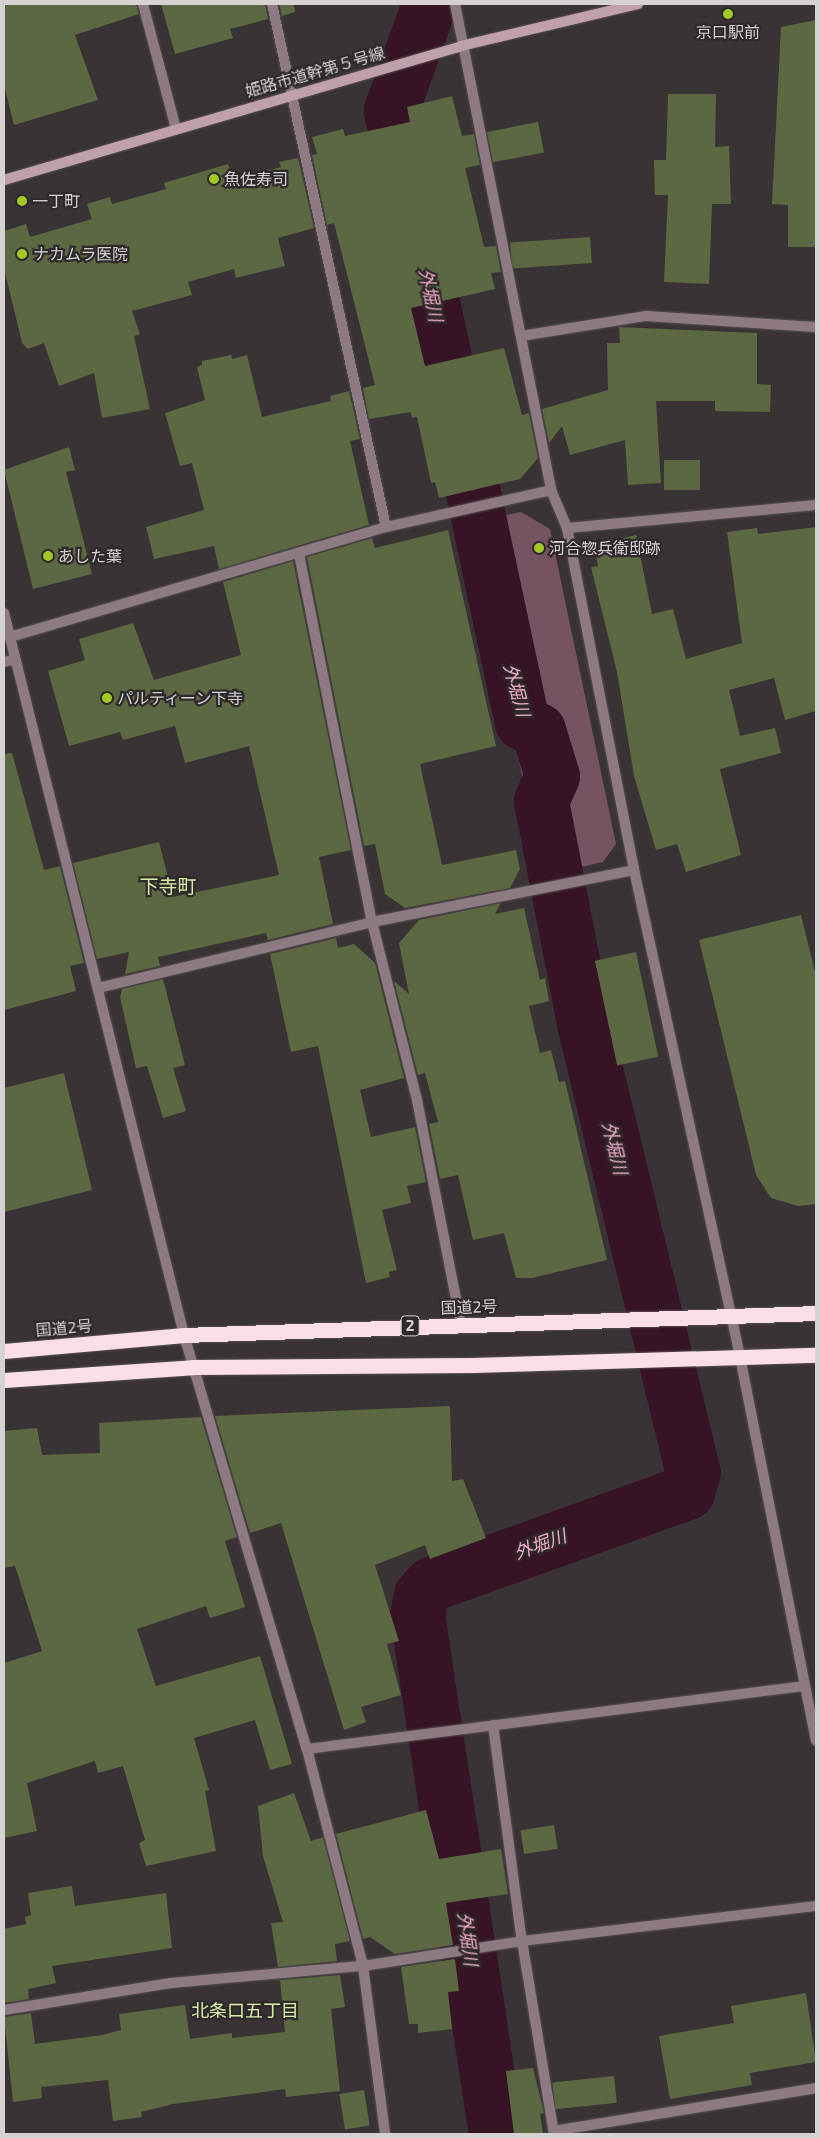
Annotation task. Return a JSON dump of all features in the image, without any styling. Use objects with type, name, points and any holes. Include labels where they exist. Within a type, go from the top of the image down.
[{"type":"highway","name":"国道2号","points":[[4,1351],[184,1335],[816,1313]]},
{"type":"highway","points":[[4,1380],[192,1367],[473,1366],[816,1355]]},
{"type":"street","points":[[143,4],[176,129]]},
{"type":"street","points":[[272,4],[386,527]]},
{"type":"street","points":[[455,4],[461,46],[551,490],[567,528],[634,870],[740,1357],[816,1741]]},
{"type":"street","name":"姫路市道幹第５号線","points":[[4,180],[461,46],[638,4]]},
{"type":"street","points":[[521,336],[646,316],[816,328]]},
{"type":"street","points":[[10,637],[386,527],[551,490]]},
{"type":"street","points":[[567,528],[816,505]]},
{"type":"street","points":[[299,554],[372,922],[417,1100],[462,1324]]},
{"type":"street","points":[[4,613],[192,1367],[308,1748],[363,1966],[385,2134]]},
{"type":"street","points":[[4,662],[16,659]]},
{"type":"street","points":[[98,988],[372,922],[634,870]]},
{"type":"street","points":[[308,1748],[804,1686]]},
{"type":"street","points":[[493,1725],[522,1941],[554,2133],[816,2088]]},
{"type":"street","points":[[4,2010],[171,1983],[363,1966],[522,1941],[816,1906]]},
{"type":"shaded area","points":[[521,512],[550,529],[616,844],[603,862],[545,875],[465,524]]},
{"type":"building","points":[[4,4],[136,4],[139,14],[75,35],[98,100],[14,125],[4,85]]},
{"type":"building","points":[[161,4],[265,4],[268,19],[230,29],[233,38],[175,54]]},
{"type":"building","points":[[279,4],[294,4],[295,12],[282,16]]},
{"type":"building","points":[[816,20],[816,247],[788,247],[788,205],[772,204],[781,27]]},
{"type":"building","points":[[668,94],[716,94],[715,147],[729,146],[731,204],[712,204],[709,284],[664,282],[668,195],[655,195],[654,160],[666,160]]},
{"type":"building","points":[[452,96],[462,136],[474,134],[480,165],[465,168],[484,247],[496,246],[501,272],[491,273],[495,289],[411,308],[425,366],[504,348],[522,415],[529,413],[538,458],[520,479],[439,498],[435,482],[431,483],[417,417],[412,418],[411,412],[369,419],[363,388],[375,385],[334,223],[327,225],[312,155],[317,154],[312,137],[343,129],[345,136],[410,122],[407,107]]},
{"type":"building","points":[[538,122],[544,152],[493,162],[487,132]]},
{"type":"building","points":[[298,158],[314,228],[278,238],[285,266],[236,278],[234,269],[188,282],[192,295],[132,311],[140,334],[134,336],[150,409],[102,418],[94,373],[59,386],[44,343],[28,349],[22,343],[4,268],[4,231],[26,224],[30,237],[92,219],[87,204],[110,197],[112,204],[166,189],[164,183],[228,164],[233,180],[281,167],[279,162]]},
{"type":"building","points":[[590,237],[592,263],[512,269],[510,243]]},
{"type":"building","points":[[619,327],[757,333],[757,384],[771,385],[770,412],[715,411],[715,401],[656,401],[661,483],[628,485],[625,440],[570,455],[562,426],[549,443],[542,409],[608,390],[607,343],[620,343]]},
{"type":"building","points":[[231,355],[232,359],[247,355],[262,417],[331,401],[330,396],[349,391],[360,439],[350,441],[369,525],[219,569],[214,546],[154,559],[146,527],[204,510],[192,463],[180,466],[165,413],[205,400],[197,367],[202,365],[202,361]]},
{"type":"building","points":[[69,447],[75,470],[66,472],[92,574],[33,589],[4,470]]},
{"type":"building","points":[[664,460],[700,460],[700,490],[664,490]]},
{"type":"building","points":[[816,527],[816,711],[785,720],[774,678],[729,690],[740,736],[775,728],[781,753],[720,769],[741,855],[686,872],[677,844],[656,850],[634,776],[617,672],[591,567],[598,566],[594,545],[636,535],[652,614],[673,609],[686,659],[742,643],[727,532],[757,528],[758,534]]},
{"type":"building","points":[[448,530],[496,746],[420,764],[442,865],[516,850],[520,869],[510,888],[405,908],[385,894],[375,844],[364,846],[307,557],[372,538],[375,548]]},
{"type":"building","points":[[293,561],[351,850],[319,857],[333,924],[268,940],[266,933],[158,957],[160,966],[125,974],[129,952],[97,959],[73,863],[159,842],[173,897],[279,875],[249,746],[185,763],[175,726],[123,740],[120,732],[69,746],[48,671],[85,660],[79,639],[133,623],[154,680],[241,655],[223,582]]},
{"type":"building","points":[[12,753],[44,870],[60,866],[84,963],[70,966],[76,991],[4,1010],[4,754]]},
{"type":"building","points":[[501,903],[495,914],[524,908],[540,980],[545,978],[549,1001],[529,1006],[540,1053],[551,1050],[559,1082],[565,1081],[607,1260],[532,1278],[516,1278],[504,1233],[473,1240],[458,1175],[440,1179],[429,1124],[438,1122],[425,1073],[418,1075],[394,981],[409,994],[399,943],[419,920]]},
{"type":"building","points":[[801,915],[816,976],[816,1204],[798,1206],[771,1198],[756,1175],[699,940]]},
{"type":"building","points":[[336,938],[338,948],[354,944],[375,963],[404,1078],[360,1090],[371,1137],[415,1127],[426,1182],[407,1186],[411,1203],[382,1210],[397,1270],[389,1272],[390,1277],[366,1283],[318,1046],[291,1052],[270,954]]},
{"type":"building","points":[[636,952],[658,1057],[617,1065],[595,961]]},
{"type":"building","points":[[163,979],[185,1065],[173,1068],[186,1111],[163,1118],[147,1066],[136,1068],[120,997],[122,989]]},
{"type":"building","points":[[64,1073],[92,1190],[4,1212],[4,1088]]},
{"type":"building","points":[[450,1406],[452,1481],[463,1479],[486,1538],[430,1559],[425,1545],[375,1565],[399,1641],[387,1644],[401,1695],[361,1707],[366,1722],[344,1730],[281,1523],[250,1533],[215,1416]]},
{"type":"building","points":[[201,1417],[237,1537],[225,1541],[245,1607],[210,1618],[206,1606],[137,1629],[156,1686],[260,1656],[292,1764],[270,1770],[255,1720],[194,1738],[209,1790],[205,1791],[216,1851],[146,1866],[139,1843],[145,1840],[123,1766],[98,1773],[95,1761],[27,1783],[37,1831],[4,1838],[4,1663],[42,1651],[15,1566],[4,1568],[4,1431],[37,1428],[42,1455],[100,1453],[99,1423]]},
{"type":"building","points":[[294,1793],[311,1841],[323,1837],[350,1941],[335,1944],[337,1961],[278,1967],[271,1923],[283,1922],[263,1856],[258,1806]]},
{"type":"building","points":[[426,1810],[439,1859],[501,1849],[508,1894],[446,1903],[453,1945],[395,1954],[370,1937],[363,1939],[336,1834]]},
{"type":"building","points":[[554,1825],[558,1849],[524,1854],[520,1830]]},
{"type":"building","points":[[72,1886],[75,1906],[166,1893],[172,1948],[52,1966],[56,1983],[28,1989],[29,1999],[4,2003],[4,1929],[26,1924],[25,1917],[31,1915],[28,1893]]},
{"type":"building","points":[[455,1959],[459,1991],[448,1992],[452,2029],[418,2033],[418,2024],[409,2024],[401,1967]]},
{"type":"building","points":[[340,1975],[345,2007],[331,2009],[340,2091],[286,2097],[285,2089],[173,2104],[141,2112],[142,2117],[113,2121],[108,2080],[41,2087],[42,2098],[13,2102],[4,2017],[31,2013],[35,2044],[102,2035],[121,2030],[119,2014],[185,2005],[190,2039],[232,2033],[232,2038],[285,2032],[280,1980]]},
{"type":"building","points":[[806,1993],[816,2062],[750,2073],[752,2085],[670,2099],[659,2036],[734,2023],[731,2006]]},
{"type":"building","points":[[533,2068],[544,2113],[540,2114],[543,2134],[514,2134],[506,2071]]},
{"type":"building","points":[[614,2076],[617,2103],[555,2109],[552,2082]]},
{"type":"building","points":[[364,2090],[370,2126],[345,2129],[339,2094]]},
{"type":"waterway","name":"外堀川","points":[[429,4],[391,110],[522,722],[538,730],[552,776],[541,801],[584,1023],[693,1472],[687,1492],[449,1577],[431,1584],[421,1595],[417,1615],[496,2134]]},
{"type":"place","name":"京口駅前","points":[[728,14]]},
{"type":"place","name":"魚佐寿司","points":[[214,179]]},
{"type":"place","name":"一丁町","points":[[22,201]]},
{"type":"place","name":"ナカムラ医院","points":[[22,254]]},
{"type":"place","name":"河合惣兵衛邸跡","points":[[539,548]]},
{"type":"place","name":"あした葉","points":[[48,556]]},
{"type":"place","name":"パルティーン下寺","points":[[107,698]]},
{"type":"district","name":"下寺町","points":[[168,886]]},
{"type":"district","name":"北条口五丁目","points":[[245,2010]]}]
